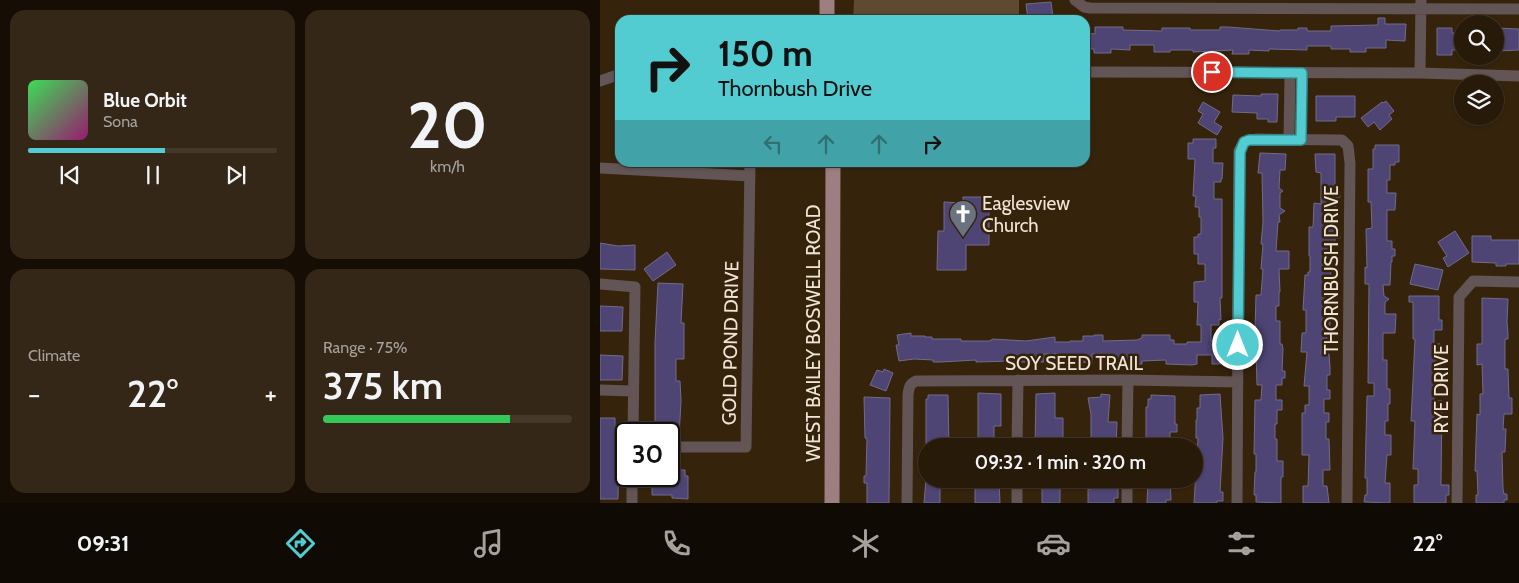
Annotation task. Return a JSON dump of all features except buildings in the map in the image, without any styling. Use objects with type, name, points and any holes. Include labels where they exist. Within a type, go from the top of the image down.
[{"type":"main road","points":[[827,0],[828,15]]},
{"type":"main road","name":"WEST BAILEY BOSWELL ROAD","points":[[832,503],[833,167]]},
{"type":"street","points":[[1075,0],[1084,7],[1090,8],[1421,4],[1519,9]]},
{"type":"street","points":[[1420,73],[1421,4]]},
{"type":"street","points":[[1090,72],[1420,73],[1519,76]]},
{"type":"street","points":[[1288,139],[1290,73]]},
{"type":"street","points":[[1301,140],[1302,73]]},
{"type":"street","points":[[600,81],[615,76]]},
{"type":"street","name":"THORNBUSH DRIVE","points":[[1238,382],[1240,152],[1244,142],[1256,139],[1342,140],[1348,146],[1349,151],[1347,503]]},
{"type":"street","name":"GOLD POND DRIVE","points":[[680,447],[746,447],[750,167]]},
{"type":"street","points":[[600,168],[750,176]]},
{"type":"street","name":"RYE DRIVE","points":[[1457,503],[1459,296],[1473,282],[1519,282]]},
{"type":"street","points":[[600,284],[635,286],[633,422]]},
{"type":"street","name":"SOY SEED TRAIL","points":[[907,503],[908,395],[912,383],[922,380],[1238,382]]},
{"type":"street","points":[[1017,438],[1018,380]]},
{"type":"street","points":[[1127,438],[1128,380]]},
{"type":"street","points":[[1237,503],[1238,382]]},
{"type":"street","points":[[600,390],[633,391]]},
{"type":"street","points":[[632,487],[632,503]]},
{"type":"street","points":[[1017,488],[1017,503]]},
{"type":"street","points":[[1127,488],[1127,503]]},
{"type":"shaded area","points":[[854,0],[1019,0],[1019,15],[853,15]]},
{"type":"place","name":"Eaglesview Church","points":[[963,238]]},
{"type":"route","points":[[1212,72],[1302,73],[1301,140],[1249,140],[1244,142],[1240,152],[1238,345]]}]
